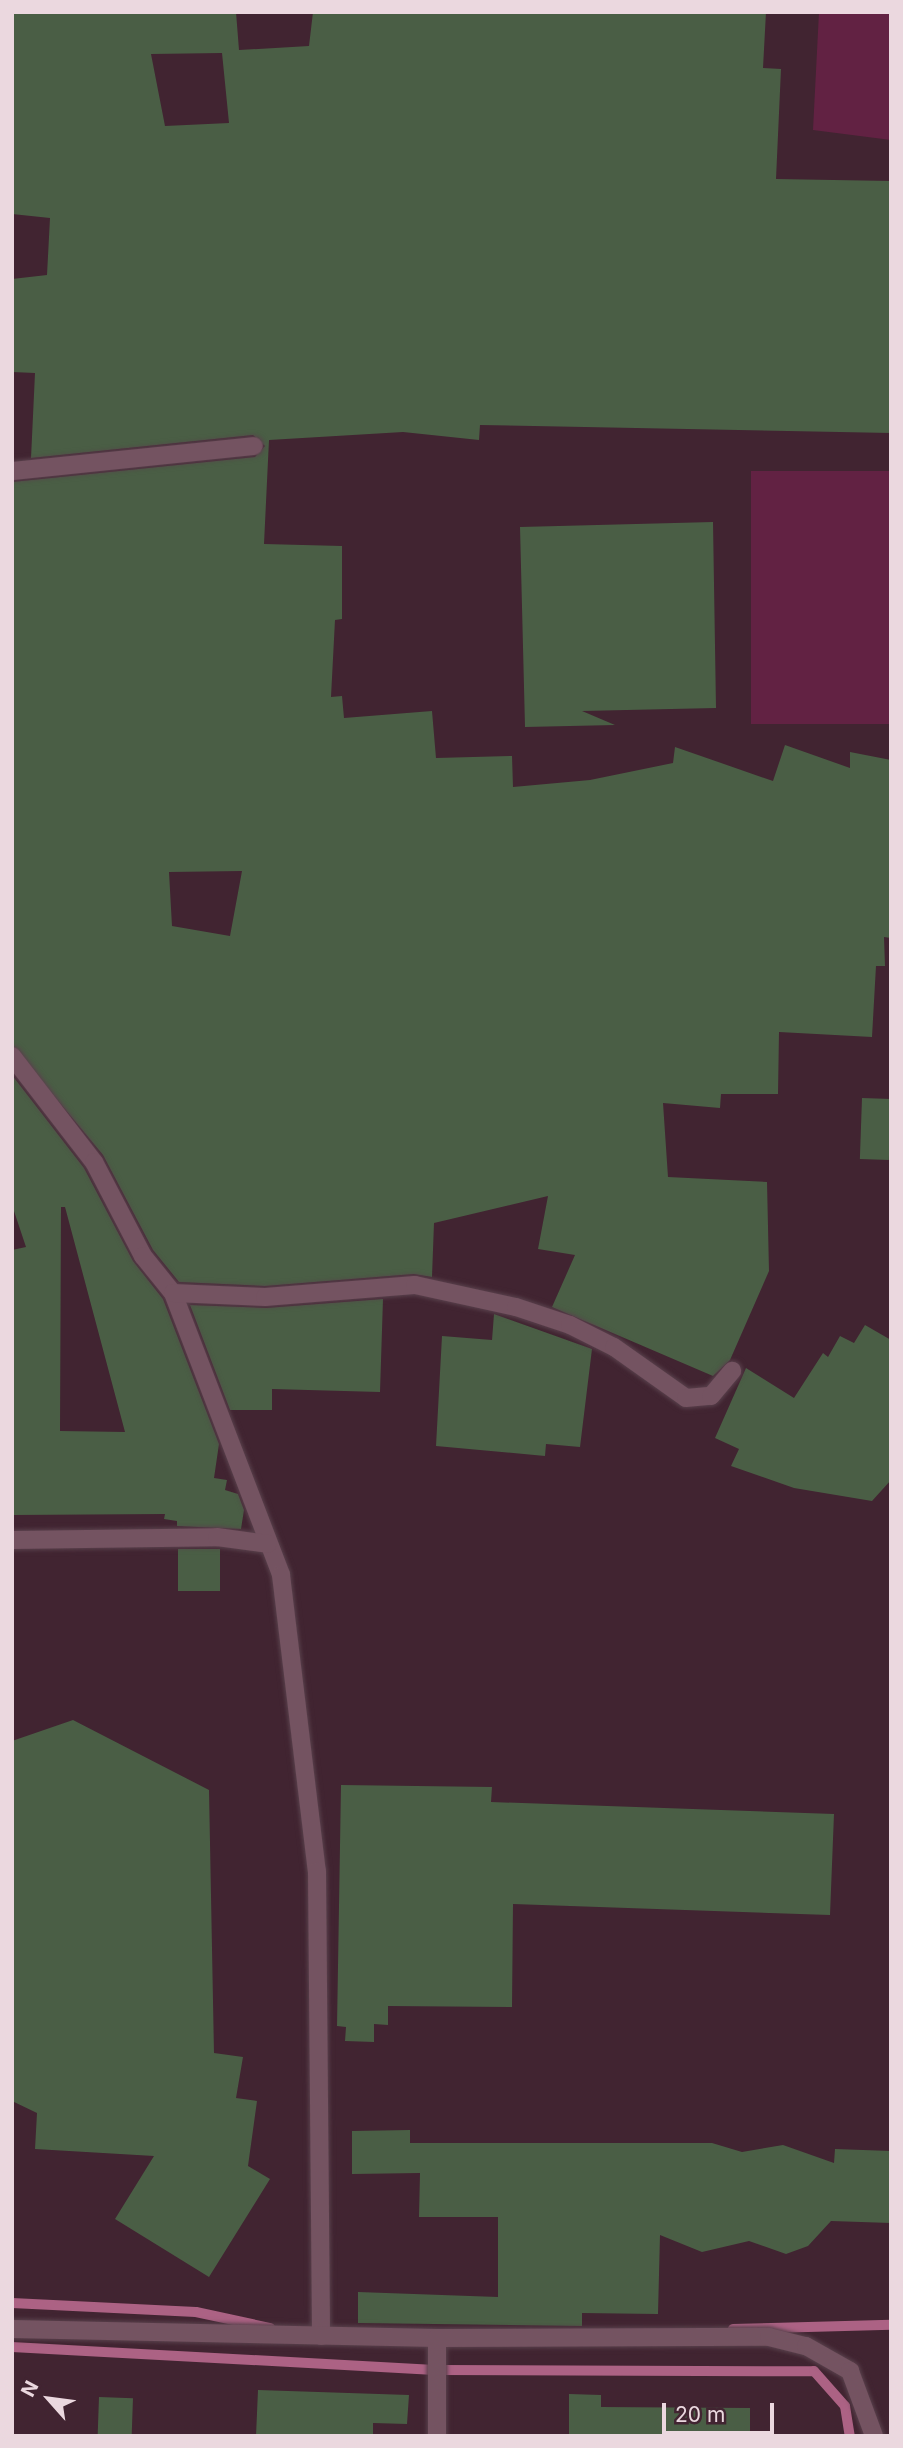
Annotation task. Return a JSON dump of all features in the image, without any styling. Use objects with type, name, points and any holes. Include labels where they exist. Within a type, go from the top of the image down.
[{"type":"street","points":[[12,471],[254,446]]},
{"type":"street","points":[[12,1056],[94,1162],[143,1256],[173,1293],[281,1575],[317,1871],[321,2336]]},
{"type":"street","points":[[173,1293],[265,1297],[415,1285],[516,1307],[570,1325],[614,1347],[686,1398],[711,1396],[732,1371]]},
{"type":"street","points":[[12,1540],[217,1537],[268,1544]]},
{"type":"street","points":[[12,2329],[437,2338],[769,2337],[806,2346],[850,2371],[874,2436]]},
{"type":"street","points":[[437,2338],[437,2436]]},
{"type":"shaded area","points":[[819,12],[891,12],[891,140],[813,130]]},
{"type":"shaded area","points":[[751,471],[891,471],[891,724],[751,724]]},
{"type":"building","points":[[12,12],[236,12],[239,50],[309,46],[313,12],[766,12],[763,68],[781,69],[776,179],[891,181],[891,433],[480,425],[479,440],[403,432],[269,440],[264,544],[342,546],[342,619],[335,620],[331,697],[342,696],[344,718],[432,711],[436,758],[512,756],[513,787],[590,780],[673,763],[675,747],[773,781],[785,745],[850,768],[850,752],[891,760],[891,938],[884,937],[885,966],[876,966],[872,1037],[779,1032],[778,1094],[721,1094],[720,1108],[663,1103],[668,1177],[767,1182],[769,1271],[730,1360],[713,1376],[552,1307],[575,1255],[538,1249],[548,1196],[434,1223],[432,1277],[414,1274],[265,1286],[179,1282],[153,1250],[103,1155],[12,1045],[12,482],[255,457],[265,446],[253,435],[31,458],[35,373],[12,372],[12,279],[47,275],[50,218],[12,214]],"holes":[[[222,53],[229,123],[165,126],[151,54]],[[242,871],[230,936],[172,926],[169,872]]]},
{"type":"building","points":[[713,522],[716,708],[582,711],[615,725],[525,727],[520,527]]},
{"type":"building","points":[[12,1075],[84,1168],[133,1261],[163,1299],[219,1444],[214,1478],[227,1480],[225,1490],[238,1494],[244,1510],[241,1529],[177,1526],[177,1521],[164,1519],[165,1514],[12,1515],[12,1250],[26,1247],[12,1205]],"holes":[[[61,1207],[65,1207],[125,1432],[60,1431]]]},
{"type":"building","points":[[862,1098],[891,1099],[889,1160],[860,1159]]},
{"type":"building","points":[[383,1299],[380,1392],[272,1389],[272,1410],[230,1410],[190,1305],[266,1308]]},
{"type":"building","points":[[494,1314],[592,1349],[580,1447],[546,1444],[545,1456],[436,1446],[442,1336],[492,1340]]},
{"type":"building","points":[[865,1325],[891,1340],[891,1480],[872,1501],[794,1488],[731,1466],[739,1449],[715,1438],[746,1368],[794,1398],[823,1353],[828,1357],[840,1336],[854,1343]]},
{"type":"building","points":[[178,1549],[220,1549],[220,1591],[178,1591]]},
{"type":"building","points":[[73,1720],[209,1790],[214,2053],[243,2057],[236,2098],[257,2101],[248,2166],[270,2179],[209,2277],[115,2219],[154,2156],[35,2149],[37,2113],[12,2101],[12,1741]]},
{"type":"building","points":[[341,1785],[492,1787],[491,1802],[834,1814],[830,1915],[513,1904],[512,2007],[388,2006],[388,2025],[374,2024],[374,2042],[345,2041],[346,2027],[337,2026]]},
{"type":"building","points":[[410,2130],[410,2143],[712,2143],[742,2152],[783,2145],[834,2163],[835,2149],[891,2151],[891,2223],[831,2221],[808,2246],[786,2254],[749,2241],[702,2252],[660,2235],[658,2314],[582,2313],[582,2326],[358,2323],[358,2292],[498,2297],[498,2217],[419,2217],[420,2173],[352,2174],[352,2131]]},
{"type":"building","points":[[258,2390],[409,2395],[407,2424],[373,2423],[373,2436],[256,2436]]},
{"type":"building","points":[[569,2394],[601,2395],[601,2407],[750,2408],[750,2436],[569,2436]]},
{"type":"building","points":[[99,2397],[133,2398],[132,2436],[98,2436]]},
{"type":"waterway","points":[[12,2303],[196,2312],[270,2328]]},
{"type":"waterway","points":[[733,2329],[891,2325]]},
{"type":"waterway","points":[[12,2347],[439,2370],[814,2371],[845,2406],[850,2436]]}]
